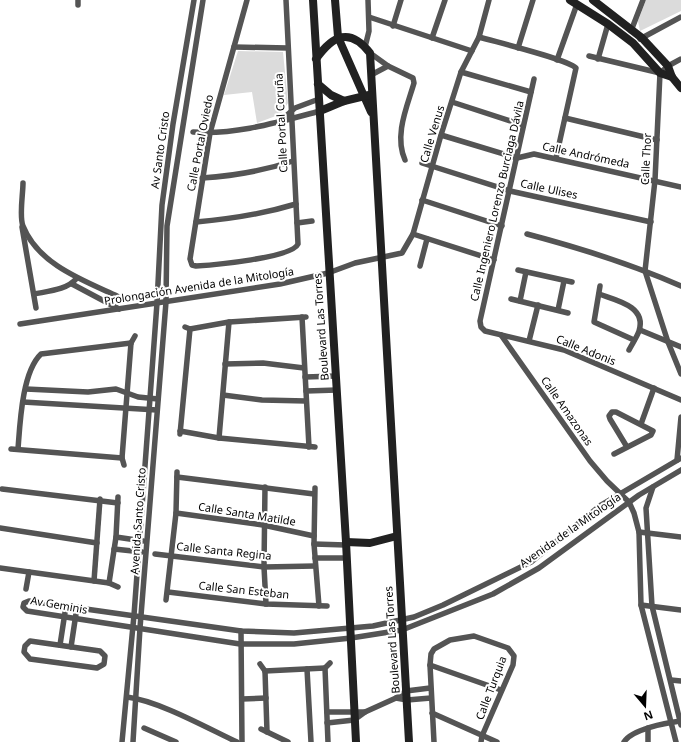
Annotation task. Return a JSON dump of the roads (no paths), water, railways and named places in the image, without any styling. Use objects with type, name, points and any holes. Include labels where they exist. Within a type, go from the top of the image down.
[{"type":"main road","name":"Boulevard Las Torres","points":[[313,0],[320,99],[328,273],[347,558],[356,742]]},
{"type":"main road","name":"Boulevard Las Torres","points":[[335,0],[338,37],[368,96],[374,118],[382,240],[380,258],[409,742]]},
{"type":"main road","points":[[594,0],[642,38],[668,66],[672,77],[681,88]]},
{"type":"main road","points":[[573,2],[608,24],[630,41],[660,73],[672,77]]},
{"type":"main road","points":[[316,59],[323,49],[338,37],[347,36],[352,38],[367,50]]},
{"type":"main road","name":"Boulevard Las Torres","points":[[367,50],[371,75],[368,96]]},
{"type":"main road","points":[[318,84],[331,95],[344,101]]},
{"type":"main road","points":[[320,111],[344,101],[368,96]]},
{"type":"main road","points":[[346,543],[370,543],[397,536]]},
{"type":"street","name":"Av Santo Cristo","points":[[157,304],[163,198],[173,124],[194,0]]},
{"type":"street","name":"Av Santo Cristo","points":[[166,302],[167,226],[202,0]]},
{"type":"street","name":"Calle Portal Oviedo","points":[[246,0],[210,133],[190,259],[192,265],[196,266],[267,257],[292,251],[298,244]]},
{"type":"street","name":"Calle Portal Coruña","points":[[286,0],[298,244]]},
{"type":"street","points":[[368,0],[369,17],[367,50],[388,66],[411,76],[414,81],[400,138],[401,152],[405,160]]},
{"type":"street","points":[[393,26],[402,0]]},
{"type":"street","points":[[432,38],[445,0]]},
{"type":"street","name":"Calle Venus","points":[[380,258],[402,253],[413,234],[441,135],[461,72],[479,37],[489,0]]},
{"type":"street","points":[[518,48],[533,0]]},
{"type":"street","points":[[643,0],[632,30],[630,41],[642,38],[681,17]]},
{"type":"street","points":[[557,60],[573,2]]},
{"type":"street","points":[[369,17],[472,51]]},
{"type":"street","points":[[598,59],[608,24]]},
{"type":"street","points":[[479,37],[573,65],[576,70],[556,158]]},
{"type":"street","points":[[234,47],[288,48]]},
{"type":"street","points":[[589,56],[660,73],[668,66],[681,59]]},
{"type":"street","points":[[371,75],[388,66]]},
{"type":"street","points":[[461,72],[531,92]]},
{"type":"street","name":"Calle Thor","points":[[646,271],[655,180],[660,73]]},
{"type":"street","name":"Calle Ingeniero Lorenzo Burciaga Dávila","points":[[481,327],[480,321],[534,79]]},
{"type":"street","points":[[279,122],[291,111],[320,99]]},
{"type":"street","points":[[452,102],[523,125]]},
{"type":"street","points":[[193,132],[210,133],[250,129],[291,120],[320,111]]},
{"type":"street","points":[[565,118],[657,140]]},
{"type":"street","name":"Calle Andrómeda","points":[[441,135],[517,158],[534,154],[681,187]]},
{"type":"street","points":[[202,178],[229,177],[270,168],[293,161]]},
{"type":"street","name":"Calle Ulises","points":[[422,164],[510,191],[651,222]]},
{"type":"street","points":[[23,183],[22,225],[36,308]]},
{"type":"street","points":[[422,200],[502,226]]},
{"type":"street","points":[[196,222],[248,216],[296,204]]},
{"type":"street","points":[[297,222],[312,221]]},
{"type":"street","points":[[22,225],[36,248],[50,260],[78,278],[117,296]]},
{"type":"street","points":[[413,234],[494,260]]},
{"type":"street","points":[[527,234],[585,250],[646,271],[681,286]]},
{"type":"street","points":[[420,266],[427,239]]},
{"type":"street","name":"Prolongación Avenida de la Mitología","points":[[20,324],[280,284],[328,273],[355,263],[380,258]]},
{"type":"street","points":[[518,270],[572,282]]},
{"type":"street","points":[[646,271],[668,342],[681,374]]},
{"type":"street","points":[[520,301],[526,272]]},
{"type":"street","points":[[34,294],[72,284],[78,278]]},
{"type":"street","points":[[558,310],[564,281]]},
{"type":"street","points":[[72,284],[119,309]]},
{"type":"street","points":[[600,286],[594,322],[634,340]]},
{"type":"street","points":[[599,294],[635,309],[640,318],[640,330],[629,350]]},
{"type":"street","points":[[511,299],[568,313]]},
{"type":"street","name":"Avenida Santo Cristo","points":[[133,742],[140,628],[166,302]]},
{"type":"street","name":"Avenida Santo Cristo","points":[[122,742],[140,540],[157,304]]},
{"type":"street","points":[[530,341],[538,305]]},
{"type":"street","points":[[304,317],[304,368],[306,401],[312,447],[180,433],[188,328],[229,322],[304,317]]},
{"type":"street","points":[[219,438],[229,322]]},
{"type":"street","name":"Calle Adonis","points":[[481,327],[485,331],[564,350],[681,400]]},
{"type":"street","points":[[640,330],[681,347]]},
{"type":"street","name":"Calle Amazonas","points":[[501,335],[590,461],[607,481],[629,502]]},
{"type":"street","points":[[124,465],[122,458],[131,343],[135,336]]},
{"type":"street","points":[[18,448],[22,402],[34,362],[41,354],[131,343]]},
{"type":"street","points":[[225,364],[263,363],[304,368]]},
{"type":"street","points":[[152,371],[160,372]]},
{"type":"street","points":[[305,377],[336,376]]},
{"type":"street","points":[[641,424],[654,388]]},
{"type":"street","points":[[26,389],[88,392],[116,389],[127,394],[158,399]]},
{"type":"street","points":[[306,391],[337,390]]},
{"type":"street","points":[[223,395],[262,400],[306,401]]},
{"type":"street","points":[[22,402],[126,410],[157,410]]},
{"type":"street","points":[[614,454],[627,447],[653,433],[652,429],[616,412],[610,414],[610,420],[627,447]]},
{"type":"street","name":"Avenida de la Mitología","points":[[402,619],[414,617],[442,605],[531,562],[601,505],[679,459],[681,417]]},
{"type":"street","points":[[11,449],[18,448],[122,458]]},
{"type":"street","name":"Avenida de la Mitología","points":[[402,630],[492,594],[539,568],[629,502],[681,470]]},
{"type":"street","points":[[166,600],[176,513],[177,475],[265,487],[315,491],[314,544],[319,606]]},
{"type":"street","points":[[265,487],[263,525],[266,604]]},
{"type":"street","points":[[624,742],[630,735],[648,728],[671,722],[681,722],[652,606],[646,508],[653,487]]},
{"type":"street","points":[[2,490],[100,500],[118,500],[116,537],[109,583]]},
{"type":"street","points":[[94,581],[100,500]]},
{"type":"street","points":[[629,502],[634,513],[639,532],[642,605],[676,742]]},
{"type":"street","name":"Calle Santa Matilde","points":[[176,513],[263,525],[314,536]]},
{"type":"street","points":[[0,528],[97,543]]},
{"type":"street","points":[[639,532],[681,537]]},
{"type":"street","points":[[116,537],[147,541]]},
{"type":"street","points":[[314,544],[346,543]]},
{"type":"street","points":[[114,549],[146,552]]},
{"type":"street","name":"Calle Santa Regina","points":[[155,554],[264,567],[315,566]]},
{"type":"street","points":[[315,558],[347,558]]},
{"type":"street","points":[[0,568],[109,583],[118,587]]},
{"type":"street","points":[[26,589],[29,572]]},
{"type":"street","name":"Calle San Esteban","points":[[168,592],[266,604],[327,606]]},
{"type":"street","name":"Av Geminis","points":[[402,619],[350,628],[294,633],[241,631],[29,601],[23,605],[24,610],[27,611],[240,644],[294,644],[350,638],[402,630]]},
{"type":"street","points":[[642,605],[681,610],[681,603]]},
{"type":"street","points":[[60,645],[66,606]]},
{"type":"street","points":[[72,647],[77,607]]},
{"type":"street","points":[[241,631],[242,742]]},
{"type":"street","name":"Calle Turquia","points":[[434,742],[430,688],[431,654],[439,645],[461,636],[474,636],[512,652],[514,660],[482,739]]},
{"type":"street","points":[[30,641],[60,645],[100,651],[105,656],[104,664],[97,668],[30,659],[24,652],[25,646],[30,641]]},
{"type":"street","points":[[265,670],[325,668],[330,663]]},
{"type":"street","points":[[260,664],[265,670],[268,732]]},
{"type":"street","points":[[430,665],[501,690]]},
{"type":"street","points":[[325,668],[328,742]]},
{"type":"street","points":[[307,669],[311,742]]},
{"type":"street","points":[[671,680],[681,681]]},
{"type":"street","points":[[327,723],[354,720],[365,712],[396,698],[406,691],[430,688]]},
{"type":"street","points":[[127,697],[136,698],[237,742]]},
{"type":"street","points":[[242,699],[266,698]]},
{"type":"street","points":[[396,698],[407,700],[431,698]]},
{"type":"street","points":[[327,712],[365,712]]},
{"type":"street","points":[[432,713],[482,739],[496,742]]},
{"type":"street","points":[[144,728],[176,742]]},
{"type":"street","points":[[648,728],[648,742]]},
{"type":"street","points":[[261,729],[288,742]]},
{"type":"street","points":[[161,742],[162,735]]}]
